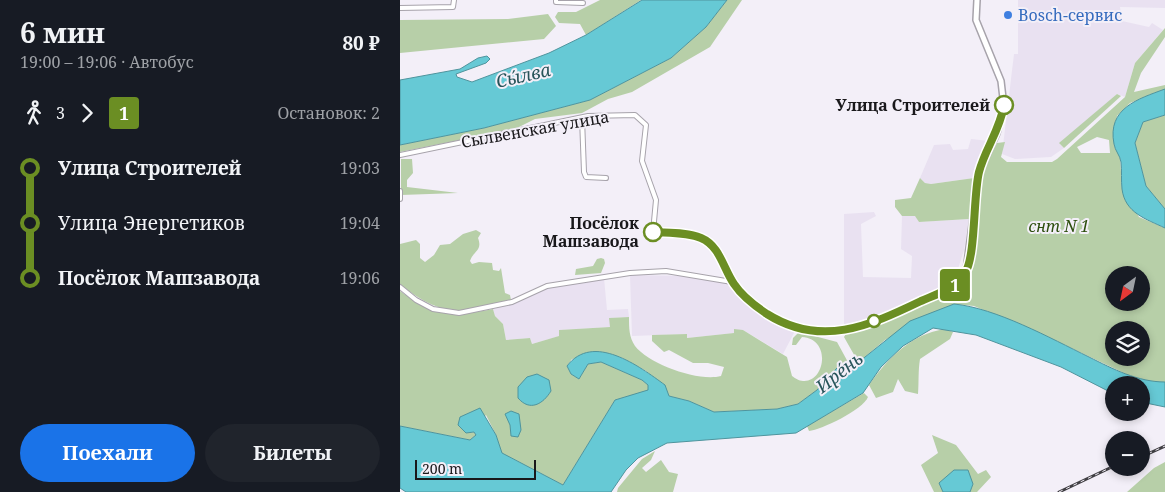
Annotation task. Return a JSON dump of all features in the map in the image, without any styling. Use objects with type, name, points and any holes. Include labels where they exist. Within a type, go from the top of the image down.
[{"type":"street","points":[[400,8],[453,7],[454,0]]},
{"type":"street","points":[[556,0],[556,2],[583,3]]},
{"type":"street","points":[[653,232],[693,236],[707,242],[716,250],[732,282],[756,306],[781,322],[801,329],[824,332],[858,327],[894,314],[956,285],[966,271],[968,263],[979,172],[997,133],[1004,106],[1001,81],[976,20],[977,0]]},
{"type":"street","name":"Сылвенская улица","points":[[400,155],[582,118],[632,114],[645,123],[642,161],[656,200],[653,232]]},
{"type":"street","points":[[582,118],[584,172],[586,177],[606,178]]},
{"type":"street","points":[[400,191],[400,199]]},
{"type":"street","points":[[400,287],[416,300],[433,309],[460,313],[512,302],[548,286],[628,273],[666,271],[732,282]]},
{"type":"shaded area","points":[[1018,0],[1165,0],[1165,8],[1120,7],[1122,21],[1149,27],[1152,23],[1163,30],[1135,63],[1125,97],[1117,94],[1060,144],[1064,148],[1051,157],[1015,159],[1002,154],[1014,54],[1018,54]]},
{"type":"shaded area","points":[[971,139],[989,141],[979,161],[974,178],[931,184],[925,183],[920,178],[934,145],[950,144],[953,150],[968,149]]},
{"type":"shaded area","points":[[874,212],[876,216],[861,224],[863,277],[911,278],[912,256],[901,249],[902,216],[915,215],[919,222],[969,219],[964,250],[958,269],[946,288],[875,318],[844,327],[844,214]]},
{"type":"shaded area","points":[[630,275],[687,276],[727,283],[762,314],[795,331],[783,354],[743,330],[735,333],[687,338],[686,334],[632,336]]},
{"type":"shaded area","points":[[604,278],[607,310],[628,309],[629,317],[610,318],[611,327],[559,330],[560,336],[532,344],[530,338],[506,340],[503,324],[495,316],[493,309],[513,303],[549,287]]},
{"type":"green space","points":[[600,0],[641,0],[586,35],[580,24],[559,23],[555,17],[558,12],[576,12]]},
{"type":"green space","points":[[727,0],[742,0],[710,47],[632,92],[608,99],[582,113],[535,119],[515,129],[400,152],[400,145],[484,128],[590,100],[671,58],[706,27]]},
{"type":"green space","points":[[548,14],[556,26],[544,39],[400,53],[400,20],[508,19]]},
{"type":"green space","name":"снт N 1","points":[[1165,28],[1165,37],[1141,73],[1134,92],[1165,85],[1165,89],[1130,103],[1117,116],[1114,146],[1120,155],[1122,189],[1139,217],[1165,228],[1165,382],[1152,382],[1150,381],[1150,376],[1131,376],[1109,366],[1150,366],[1150,321],[1105,321],[1105,364],[974,306],[954,304],[885,340],[860,361],[857,360],[844,337],[847,332],[873,325],[935,300],[958,286],[963,280],[967,273],[980,182],[984,168],[997,143],[1005,142],[1001,157],[1007,162],[1052,162],[1125,97],[1135,63]],"holes":[[[1097,137],[1109,140],[1110,153],[1081,153],[1077,147]]]},
{"type":"green space","points":[[1117,94],[1121,96],[1064,148],[1059,143]]},
{"type":"green space","points":[[1165,115],[1165,209],[1146,186],[1135,143],[1143,122]]},
{"type":"green space","points":[[401,159],[412,159],[413,173],[407,180],[407,187],[458,193],[401,195]]},
{"type":"green space","points":[[920,178],[925,183],[931,184],[974,178],[969,219],[919,222],[915,216],[902,216],[895,207],[895,200],[911,198]]},
{"type":"green space","points":[[476,230],[481,233],[478,238],[479,246],[470,261],[472,264],[479,262],[492,263],[493,270],[499,271],[501,268],[505,293],[510,295],[511,300],[480,309],[452,310],[427,302],[400,284],[400,244],[416,240],[420,244],[420,258],[425,262],[434,255],[440,245],[450,244],[463,234]]},
{"type":"green space","points":[[597,259],[604,259],[605,263],[601,273],[575,275],[576,269],[593,266]]},
{"type":"green space","points":[[400,291],[423,305],[444,312],[466,313],[493,309],[495,316],[503,324],[506,340],[530,338],[532,344],[559,336],[559,330],[610,327],[609,318],[629,317],[629,329],[632,339],[635,346],[642,353],[662,365],[687,374],[711,377],[721,376],[724,367],[708,363],[693,363],[669,350],[664,352],[652,341],[652,335],[687,334],[687,338],[734,333],[734,329],[743,330],[787,357],[792,376],[803,381],[811,380],[820,368],[821,352],[818,345],[812,340],[802,337],[796,345],[792,345],[793,338],[799,332],[837,342],[849,364],[837,368],[817,390],[798,404],[777,409],[714,412],[689,401],[669,396],[646,371],[622,358],[604,353],[572,359],[567,366],[571,374],[579,379],[588,364],[601,362],[642,380],[648,385],[649,391],[615,400],[563,485],[501,453],[496,435],[486,415],[471,433],[474,432],[476,435],[470,440],[400,426]]},
{"type":"green space","points":[[945,329],[953,332],[950,339],[920,359],[918,394],[905,391],[898,379],[893,392],[876,398],[869,385],[892,357],[921,336]]},
{"type":"green space","points":[[864,393],[868,397],[865,402],[851,413],[832,423],[809,431],[807,426]]},
{"type":"green space","points":[[932,435],[956,445],[978,474],[986,470],[991,477],[977,492],[970,492],[973,484],[940,483],[943,492],[934,492],[921,465],[938,453]]},
{"type":"green space","points":[[655,451],[651,460],[642,468],[646,472],[661,460],[669,472],[678,474],[673,492],[617,492],[618,488],[642,459]]},
{"type":"green space","points":[[1165,462],[1165,492],[1127,492],[1145,476],[1150,476],[1150,472]]},
{"type":"water","name":"Сы́лва","points":[[642,0],[727,0],[706,27],[671,58],[590,100],[484,128],[400,145],[400,80],[460,69],[478,58],[487,56],[490,59],[486,63],[456,74],[457,77],[472,82],[549,53],[586,35]]},
{"type":"water","points":[[1165,89],[1165,115],[1143,122],[1135,143],[1146,186],[1165,209],[1165,228],[1144,218],[1127,204],[1122,189],[1121,162],[1115,146],[1113,132],[1115,122],[1120,113],[1127,107],[1135,101]]},
{"type":"water","name":"Ире́нь","points":[[954,304],[987,311],[1040,333],[1105,366],[1132,376],[1105,376],[1105,389],[1061,367],[976,335],[933,328],[903,346],[881,367],[863,393],[796,433],[667,443],[638,458],[626,470],[611,492],[406,492],[400,488],[400,426],[470,440],[476,435],[474,432],[466,433],[458,425],[460,417],[480,408],[496,435],[502,453],[563,485],[615,400],[648,390],[648,385],[642,380],[601,362],[588,364],[579,379],[571,374],[567,366],[578,356],[590,352],[603,352],[629,362],[665,385],[669,396],[689,401],[714,412],[777,409],[798,404],[817,390],[837,368],[860,361],[910,321]]},
{"type":"water","points":[[537,374],[549,380],[551,391],[540,403],[527,405],[518,398],[518,387],[527,377]]},
{"type":"water","points":[[1150,380],[1165,382],[1165,407],[1150,404]]},
{"type":"water","points":[[511,411],[519,414],[521,430],[518,437],[511,436],[510,425],[505,414]]},
{"type":"water","points":[[954,470],[968,470],[973,484],[970,492],[943,492],[939,483]]},
{"type":"railway","points":[[1150,453],[1165,446]]},
{"type":"railway","points":[[1059,492],[1105,470]]},
{"type":"bus line","name":"1","points":[[653,232],[699,237],[712,245],[737,288],[762,311],[788,325],[817,332],[838,332],[894,314],[956,285],[966,271],[970,254],[979,172],[997,133],[1004,105]]},
{"type":"place","name":"Bosch-сервис","points":[[1008,15]]},
{"type":"place","name":"Улица Строителей","points":[[1004,105]]},
{"type":"place","name":"Посёлок Машзавода","points":[[653,232]]}]
